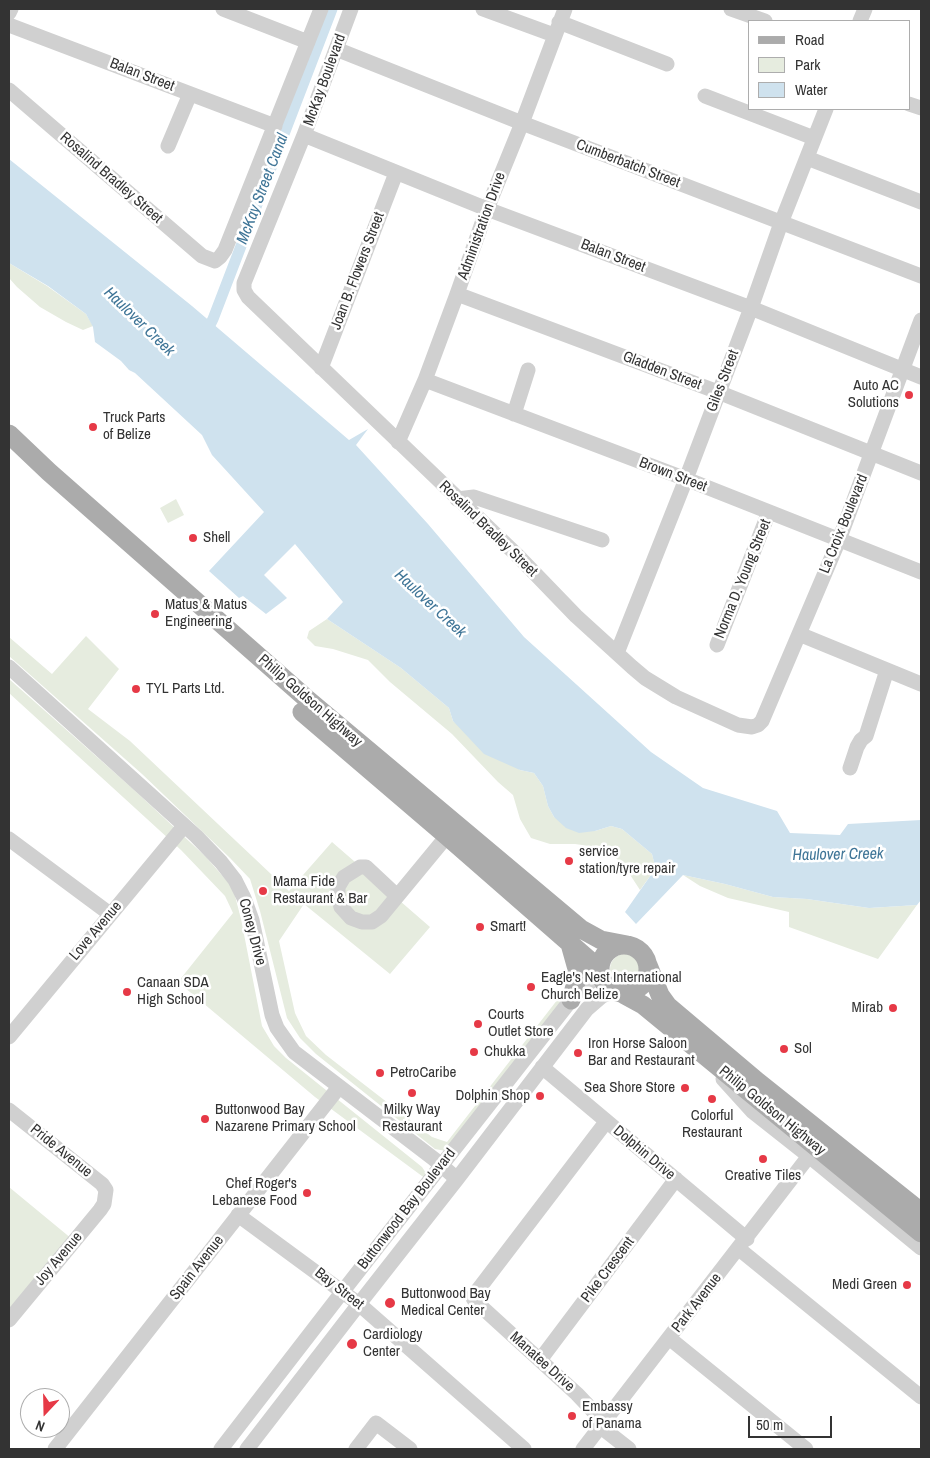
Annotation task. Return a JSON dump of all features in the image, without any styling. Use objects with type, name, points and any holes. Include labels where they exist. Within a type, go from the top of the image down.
[{"type":"main road","name":"Philip Goldson Highway","points":[[9,434],[56,478],[307,699],[581,929],[601,940],[627,945]]},
{"type":"main road","name":"Philip Goldson Highway","points":[[9,452],[308,717],[589,960],[600,973]]},
{"type":"main road","points":[[570,944],[577,969],[576,987],[572,1000]]},
{"type":"main road","points":[[620,945],[634,947],[641,951],[646,958],[648,966],[648,973],[642,986],[629,993],[618,992],[608,987],[603,982],[600,973],[600,963],[607,951],[620,945]]},
{"type":"main road","name":"Philip Goldson Highway","points":[[648,966],[660,995],[668,1006],[758,1082],[920,1211]]},
{"type":"main road","name":"Philip Goldson Highway","points":[[618,992],[643,1005],[921,1232]]},
{"type":"street","points":[[9,14],[10,9]]},
{"type":"street","points":[[222,9],[308,42]]},
{"type":"street","name":"McKay Boulevard","points":[[215,261],[225,250],[321,9]]},
{"type":"street","name":"McKay Boulevard","points":[[244,290],[244,284],[304,135],[351,9]]},
{"type":"street","points":[[483,9],[559,22],[667,64]]},
{"type":"street","points":[[731,9],[765,17]]},
{"type":"street","name":"Administration Drive","points":[[398,442],[425,380],[487,209],[522,123],[559,22]]},
{"type":"street","name":"Balan Street","points":[[9,25],[274,126]]},
{"type":"street","name":"Cumberbatch Street","points":[[336,50],[921,276]]},
{"type":"street","name":"Rosalind Bradley Street","points":[[9,90],[202,256],[215,261]]},
{"type":"street","points":[[168,146],[190,94]]},
{"type":"street","points":[[705,96],[814,138]]},
{"type":"street","name":"Giles Street","points":[[617,653],[686,479],[826,110]]},
{"type":"street","name":"Balan Street","points":[[304,135],[487,209],[751,308],[921,377]]},
{"type":"street","points":[[807,158],[921,202]]},
{"type":"street","name":"Joan B. Flowers Street","points":[[320,368],[396,173]]},
{"type":"street","name":"Rosalind Bradley Street","points":[[244,290],[248,297],[320,368],[519,557],[576,616],[645,678],[676,697],[733,724],[745,727],[758,725]]},
{"type":"street","name":"Gladden Street","points":[[457,294],[718,392],[921,473]]},
{"type":"street","name":"La Croix Boulevard","points":[[758,725],[765,716],[839,540],[921,320]]},
{"type":"street","points":[[514,414],[528,370]]},
{"type":"street","name":"Brown Street","points":[[425,380],[686,479],[921,572]]},
{"type":"street","points":[[457,498],[474,496],[602,540]]},
{"type":"street","name":"Norma D. Young Street","points":[[717,645],[769,512]]},
{"type":"street","points":[[799,634],[921,684]]},
{"type":"street","name":"Coney Drive","points":[[9,667],[222,862],[235,880],[244,898],[252,920],[272,1015],[277,1028],[294,1052],[457,1179]]},
{"type":"street","points":[[850,768],[861,740],[866,736],[887,670]]},
{"type":"street","name":"Love Avenue","points":[[9,1037],[184,826]]},
{"type":"street","points":[[397,896],[447,836]]},
{"type":"street","points":[[11,846],[110,914]]},
{"type":"street","name":"Buttonwood Bay Boulevard","points":[[221,1449],[572,1000],[584,986],[600,973]]},
{"type":"street","name":"Buttonwood Bay Boulevard","points":[[247,1449],[457,1179],[586,1009],[602,996],[618,992]]},
{"type":"street","points":[[699,1051],[752,1111],[810,1156],[921,1248]]},
{"type":"street","name":"Dolphin Drive","points":[[542,1067],[676,1179],[743,1244],[921,1397]]},
{"type":"street","name":"Spain Avenue","points":[[55,1449],[339,1087]]},
{"type":"street","name":"Pride Avenue","points":[[9,1110],[102,1184],[106,1190],[106,1196]]},
{"type":"street","name":"Manatee Drive","points":[[606,1122],[473,1298],[577,1394],[596,1414],[601,1427],[629,1449]]},
{"type":"street","name":"Park Avenue","points":[[583,1449],[810,1156]]},
{"type":"street","name":"Pike Crescent","points":[[540,1360],[676,1179]]},
{"type":"street","name":"Joy Avenue","points":[[9,1320],[100,1210],[106,1196]]},
{"type":"street","name":"Bay Street","points":[[238,1215],[359,1304],[524,1449]]},
{"type":"street","points":[[670,1338],[806,1449]]},
{"type":"street","points":[[356,1449],[376,1423],[410,1449]]},
{"type":"green space","points":[[9,263],[47,286],[86,314],[93,326],[83,330],[40,307],[9,278]]},
{"type":"green space","points":[[176,499],[184,515],[168,523],[160,508]]},
{"type":"green space","points":[[327,619],[401,668],[449,708],[453,721],[520,770],[534,773],[543,786],[548,806],[554,817],[595,831],[611,826],[622,829],[652,854],[654,862],[653,872],[640,890],[625,867],[612,854],[596,847],[575,844],[550,844],[531,838],[520,819],[513,795],[452,734],[390,682],[368,660],[333,649],[315,646],[307,638],[309,631]]},
{"type":"green space","points":[[86,636],[119,669],[88,709],[130,741],[289,891],[332,842],[430,927],[390,974],[304,904],[279,941],[295,1013],[306,1036],[326,1055],[432,1137],[447,1142],[575,977],[570,990],[446,1151],[435,1149],[316,1054],[300,1038],[287,1018],[250,879],[142,774],[9,656],[9,637],[52,674]]},
{"type":"green space","points":[[9,679],[132,788],[206,857],[233,888],[262,1026],[274,1046],[286,1058],[422,1167],[428,1176],[426,1179],[315,1097],[178,982],[233,913],[225,896],[181,850],[9,693]]},
{"type":"green space","points":[[683,875],[773,897],[807,899],[869,908],[917,905],[878,959],[789,927],[789,912],[728,898],[700,886]]},
{"type":"green space","points":[[625,954],[636,958],[640,969],[636,980],[625,984],[614,980],[610,969],[614,958]]},
{"type":"green space","points":[[9,1187],[72,1239],[9,1314]]},
{"type":"water","name":"Haulover Creek","points":[[9,159],[192,306],[349,440],[368,429],[356,445],[428,524],[524,637],[651,752],[703,788],[777,811],[790,833],[840,835],[848,824],[921,820],[921,900],[917,905],[869,908],[807,899],[773,897],[683,875],[636,924],[625,912],[653,872],[654,862],[652,854],[622,829],[611,826],[579,833],[566,828],[554,817],[548,806],[543,786],[534,773],[520,770],[484,754],[453,721],[449,708],[401,668],[327,619],[343,602],[295,544],[264,575],[287,598],[266,614],[243,596],[239,598],[209,571],[264,512],[212,455],[202,435],[135,373],[95,342],[93,327],[86,314],[48,286],[9,263]]},
{"type":"waterway","name":"McKay Street Canal","points":[[203,334],[213,319],[332,9]]},
{"type":"place","name":"Auto AC Solutions","points":[[909,395]]},
{"type":"place","name":"Truck Parts of Belize","points":[[93,427]]},
{"type":"place","name":"Shell","points":[[193,538]]},
{"type":"place","name":"Matus & Matus Engineering","points":[[155,614]]},
{"type":"place","name":"TYL Parts Ltd.","points":[[136,689]]},
{"type":"place","name":"service station/tyre repair","points":[[569,861]]},
{"type":"place","name":"Mama Fide Restaurant & Bar","points":[[263,891]]},
{"type":"place","name":"Smart!","points":[[480,927]]},
{"type":"place","name":"Eagle's Nest International Church Belize","points":[[531,987]]},
{"type":"place","name":"Canaan SDA High School","points":[[127,992]]},
{"type":"place","name":"Mirab","points":[[893,1008]]},
{"type":"place","name":"Courts Outlet Store","points":[[478,1024]]},
{"type":"place","name":"Sol","points":[[784,1049]]},
{"type":"place","name":"Chukka","points":[[474,1052]]},
{"type":"place","name":"Iron Horse Saloon Bar and Restaurant","points":[[578,1053]]},
{"type":"place","name":"PetroCaribe","points":[[380,1073]]},
{"type":"place","name":"Sea Shore Store","points":[[685,1088]]},
{"type":"place","name":"Milky Way Restaurant","points":[[412,1093]]},
{"type":"place","name":"Dolphin Shop","points":[[540,1096]]},
{"type":"place","name":"Colorful Restaurant","points":[[712,1099]]},
{"type":"place","name":"Buttonwood Bay Nazarene Primary School","points":[[205,1119]]},
{"type":"place","name":"Creative Tiles","points":[[763,1159]]},
{"type":"place","name":"Chef Roger's Lebanese Food","points":[[307,1193]]},
{"type":"place","name":"Medi Green","points":[[907,1285]]},
{"type":"place","name":"Buttonwood Bay Medical Center","points":[[390,1303]]},
{"type":"place","name":"Cardiology Center","points":[[352,1344]]},
{"type":"place","name":"Embassy of Panama","points":[[572,1416]]}]
